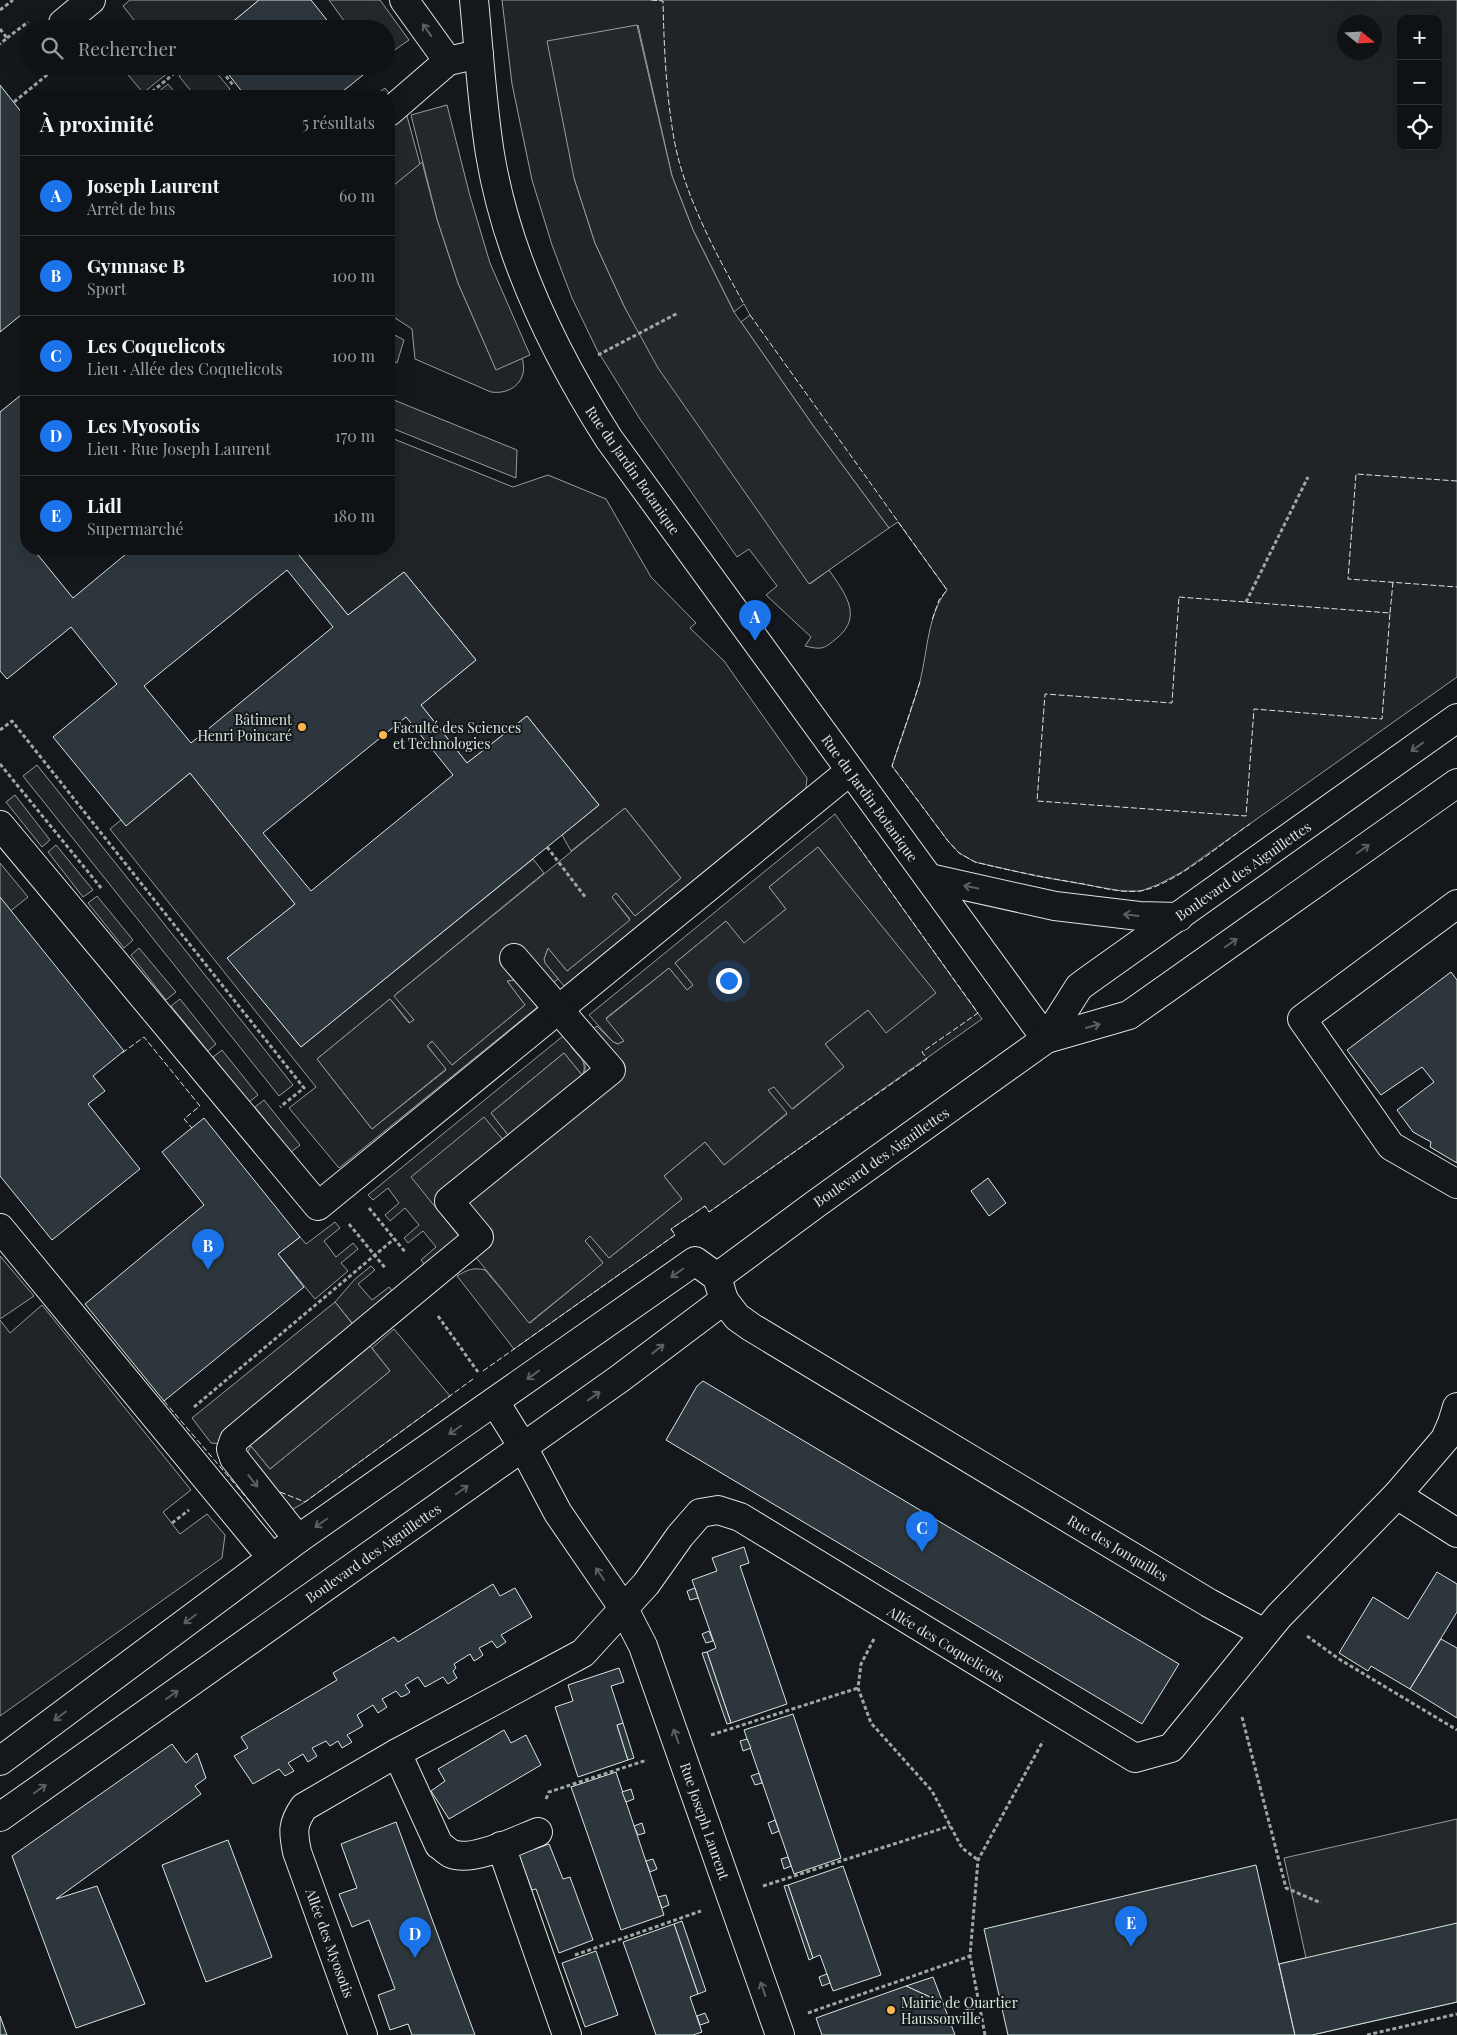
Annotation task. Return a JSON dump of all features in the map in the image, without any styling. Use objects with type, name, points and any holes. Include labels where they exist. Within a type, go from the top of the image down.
[{"type":"street","points":[[67,20],[91,0]]},
{"type":"street","points":[[404,0],[448,61]]},
{"type":"street","name":"Rue du Jardin Botanique","points":[[474,0],[490,155],[511,238],[545,325],[567,369],[609,439],[1046,1039]]},
{"type":"street","points":[[395,107],[448,61],[479,54]]},
{"type":"street","name":"Boulevard des Aiguillettes","points":[[1046,1039],[1078,987],[1457,718]]},
{"type":"street","points":[[0,825],[318,1206],[850,771]]},
{"type":"street","name":"Boulevard des Aiguillettes","points":[[0,1817],[619,1378],[817,1203],[1046,1039],[1129,1015],[1457,783]]},
{"type":"street","points":[[929,878],[1055,906],[1139,916],[1179,917]]},
{"type":"street","points":[[1457,904],[1302,1019],[1391,1146],[1457,1184]]},
{"type":"street","points":[[298,1539],[234,1458],[231,1449],[234,1440],[479,1237],[450,1202],[611,1070],[514,958]]},
{"type":"street","points":[[0,1228],[272,1558]]},
{"type":"street","points":[[0,1760],[298,1539],[695,1261],[720,1288]]},
{"type":"street","name":"Rue des Jonquilles","points":[[720,1288],[737,1317],[750,1327],[1192,1593],[1264,1633]]},
{"type":"street","name":"Rue Joseph Laurent","points":[[495,1402],[523,1447],[558,1513],[624,1609],[643,1646],[778,2030]]},
{"type":"street","points":[[1264,1633],[1397,1495],[1445,1438],[1457,1407]]},
{"type":"street","points":[[1397,1495],[1457,1533]]},
{"type":"street","name":"Allée des Coquelicots","points":[[624,1609],[646,1584],[680,1536],[700,1513],[718,1510],[740,1517],[1135,1758],[1171,1748],[1264,1633]]},
{"type":"street","points":[[538,1832],[468,1856],[452,1854],[439,1845],[397,1753],[583,1653],[624,1609]]},
{"type":"street","name":"Allée des Myosotis","points":[[363,2035],[297,1852],[294,1834],[296,1820],[304,1807],[397,1753]]},
{"type":"street","points":[[501,1846],[567,2035]]},
{"type":"path","points":[[0,10],[13,0]]},
{"type":"path","points":[[0,44],[20,28]]},
{"type":"path","points":[[0,29],[8,38]]},
{"type":"path","points":[[29,90],[47,75]]},
{"type":"path","points":[[154,90],[172,75]]},
{"type":"path","points":[[225,75],[233,85]]},
{"type":"path","points":[[14,102],[20,97]]},
{"type":"path","points":[[607,349],[678,313]]},
{"type":"path","points":[[1246,602],[1308,477]]},
{"type":"path","points":[[0,730],[12,721],[304,1088],[280,1108]]},
{"type":"path","points":[[547,847],[586,898]]},
{"type":"path","points":[[343,1186],[359,1196],[420,1270],[417,1289]]},
{"type":"path","points":[[166,1430],[394,1239]]},
{"type":"path","points":[[1339,1659],[1457,1730]]},
{"type":"path","points":[[861,1664],[858,1688],[871,1723],[932,1791],[962,1848],[978,1860]]},
{"type":"path","points":[[679,1745],[858,1688]]},
{"type":"path","points":[[985,2035],[970,1956],[978,1860],[1009,1800],[1059,1713]]},
{"type":"path","points":[[1243,1726],[1286,1888],[1321,1903]]},
{"type":"path","points":[[538,1832],[546,1796],[549,1792],[648,1760]]},
{"type":"path","points":[[731,1897],[950,1826]]},
{"type":"path","points":[[543,1966],[700,1911]]},
{"type":"path","points":[[778,2030],[970,1956]]},
{"type":"path","points":[[1367,2035],[1457,2014]]},
{"type":"shaded area","points":[[130,0],[259,0],[235,20],[134,20],[123,6]]},
{"type":"shaded area","points":[[329,0],[380,0],[394,20],[343,20]]},
{"type":"shaded area","points":[[502,0],[1457,0],[1457,677],[1182,872],[1141,891],[1122,891],[1036,876],[975,862],[959,853],[948,841],[892,766],[914,703],[935,611],[947,590],[898,522],[889,528],[812,424],[741,322],[750,315],[744,304],[734,312],[693,230],[672,176],[638,25],[574,178],[595,243],[625,308],[810,584],[829,570],[845,595],[849,604],[849,621],[845,630],[826,646],[815,648],[805,646],[811,637],[766,595],[777,586],[749,549],[737,557],[640,419],[597,350],[572,298],[552,245],[532,180],[512,84]]},
{"type":"shaded area","points":[[395,21],[409,40],[395,50]]},
{"type":"shaded area","points":[[637,25],[672,176],[693,230],[734,312],[812,424],[889,528],[809,584],[658,368],[625,308],[595,243],[574,178],[547,41]]},
{"type":"shaded area","points":[[128,75],[165,75],[147,90],[141,90]]},
{"type":"shaded area","points":[[218,75],[230,89],[190,90],[179,76]]},
{"type":"shaded area","points":[[168,84],[173,90],[160,90]]},
{"type":"shaded area","points":[[395,101],[407,116],[420,164],[395,184]]},
{"type":"shaded area","points":[[447,105],[470,196],[490,263],[530,355],[496,370],[458,283],[437,219],[411,115]]},
{"type":"shaded area","points":[[422,162],[437,219],[458,283],[496,369],[522,358],[524,366],[521,379],[512,388],[506,391],[491,392],[415,359],[412,329],[395,318],[395,184]]},
{"type":"shaded area","points":[[395,335],[404,340],[397,363],[395,362]]},
{"type":"shaded area","points":[[395,400],[517,450],[516,478],[395,429]]},
{"type":"shaded area","points":[[395,439],[513,487],[548,475],[606,499],[651,577],[696,623],[690,628],[724,661],[807,778],[806,788],[564,986],[545,963],[544,959],[548,948],[567,971],[630,919],[612,897],[616,893],[635,916],[681,878],[625,808],[571,851],[562,835],[599,805],[527,716],[467,763],[421,705],[476,660],[404,572],[348,615],[299,555],[395,555]]},
{"type":"shaded area","points":[[37,765],[293,1085],[279,1096],[23,776]]},
{"type":"shaded area","points":[[190,773],[295,904],[228,958],[301,1047],[533,859],[544,873],[395,995],[414,1020],[410,1023],[390,999],[317,1059],[372,1129],[446,1070],[427,1045],[433,1041],[452,1065],[525,1005],[507,981],[516,980],[540,1005],[339,1168],[289,1108],[316,1087],[110,829],[121,820],[126,825]]},
{"type":"shaded area","points":[[15,795],[50,840],[42,847],[6,802]]},
{"type":"shaded area","points":[[625,808],[681,878],[635,916],[616,893],[612,897],[630,920],[567,971],[548,948],[544,959],[545,963],[558,979],[533,999],[516,980],[507,981],[525,1005],[452,1065],[432,1041],[427,1046],[446,1069],[372,1129],[317,1059],[390,999],[409,1023],[414,1020],[394,996]]},
{"type":"shaded area","points":[[835,814],[982,1019],[709,1212],[705,1206],[671,1229],[675,1235],[514,1349],[457,1276],[470,1270],[485,1270],[530,1323],[603,1263],[584,1240],[590,1235],[609,1258],[682,1199],[664,1176],[705,1142],[724,1165],[787,1114],[768,1090],[774,1086],[793,1109],[844,1067],[825,1044],[868,1010],[886,1032],[935,993],[818,847],[769,887],[786,909],[744,944],[726,921],[675,963],[693,985],[687,990],[669,968],[606,1018],[624,1041],[618,1044],[613,1042],[589,1015]]},
{"type":"shaded area","points":[[56,845],[93,890],[83,897],[48,852]]},
{"type":"shaded area","points":[[818,847],[936,993],[886,1033],[868,1010],[825,1044],[844,1067],[792,1109],[774,1087],[768,1090],[787,1113],[724,1165],[705,1142],[664,1176],[682,1199],[609,1258],[590,1236],[585,1241],[603,1263],[529,1323],[411,1177],[484,1117],[503,1140],[508,1135],[491,1113],[564,1053],[582,1075],[585,1071],[585,1063],[571,1047],[597,1026],[613,1042],[618,1044],[624,1041],[606,1019],[669,968],[687,990],[693,985],[675,963],[726,921],[744,943],[786,909],[769,887]]},
{"type":"shaded area","points":[[0,863],[28,897],[8,913],[0,903]]},
{"type":"shaded area","points":[[97,896],[133,940],[124,948],[88,903]]},
{"type":"shaded area","points":[[139,948],[176,992],[166,1000],[131,955]]},
{"type":"shaded area","points":[[180,999],[216,1044],[208,1051],[171,1006]]},
{"type":"shaded area","points":[[563,1036],[582,1060],[584,1070],[582,1075],[564,1053],[491,1113],[508,1135],[503,1140],[484,1118],[412,1177],[459,1235],[458,1239],[425,1265],[421,1260],[436,1247],[423,1231],[408,1243],[404,1238],[419,1225],[405,1208],[390,1221],[385,1215],[399,1203],[388,1188],[373,1200],[368,1195]]},
{"type":"shaded area","points":[[222,1050],[258,1095],[249,1102],[213,1057]]},
{"type":"shaded area","points":[[264,1100],[300,1145],[291,1152],[255,1107]]},
{"type":"shaded area","points":[[335,1222],[340,1228],[324,1241],[336,1257],[353,1243],[358,1249],[341,1263],[348,1271],[315,1299],[278,1254],[300,1237],[306,1244]]},
{"type":"shaded area","points":[[0,1256],[34,1296],[0,1319]]},
{"type":"shaded area","points":[[371,1266],[375,1270],[358,1284],[372,1300],[389,1287],[393,1292],[353,1324],[335,1302],[355,1279]]},
{"type":"shaded area","points":[[335,1302],[390,1371],[270,1469],[251,1446],[211,1443],[192,1418]]},
{"type":"shaded area","points":[[42,1305],[191,1490],[163,1512],[180,1534],[207,1514],[225,1535],[222,1558],[0,1716],[0,1320],[10,1333]]},
{"type":"shaded area","points":[[394,1329],[450,1396],[290,1511],[247,1453],[251,1446],[270,1469],[390,1371],[372,1348]]},
{"type":"shaded area","points":[[1457,1819],[1457,2002],[1312,2035],[1295,2035],[1279,1964],[1306,1958],[1284,1858]]},
{"type":"building","points":[[259,0],[311,0],[327,20],[235,20]]},
{"type":"building","points":[[229,75],[363,75],[344,90],[241,90]]},
{"type":"building","points":[[0,85],[20,110],[20,316],[0,332]]},
{"type":"building","name":"Bâtiment Henri Poincaré","points":[[20,396],[20,555],[38,555],[73,598],[125,555],[299,555],[348,615],[404,572],[476,660],[421,705],[467,763],[527,716],[599,805],[301,1047],[227,958],[295,904],[190,773],[126,826],[53,737],[117,684],[71,627],[7,679],[0,671],[0,412]],"holes":[[[287,570],[333,627],[191,743],[144,686]],[[406,717],[453,775],[311,891],[263,833]]]},
{"type":"building","points":[[0,897],[124,1051],[93,1076],[105,1091],[88,1104],[140,1169],[52,1240],[0,1176]]},
{"type":"building","points":[[1451,972],[1457,980],[1457,1163],[1430,1147],[1431,1142],[1413,1132],[1397,1110],[1434,1082],[1422,1067],[1381,1095],[1347,1050]]},
{"type":"building","points":[[204,1118],[300,1237],[278,1254],[304,1287],[164,1401],[85,1304],[204,1205],[162,1152]]},
{"type":"building","points":[[988,1178],[1006,1203],[989,1216],[971,1191]]},
{"type":"building","points":[[703,1381],[1179,1664],[1142,1724],[666,1440],[697,1386]]},
{"type":"building","points":[[744,1547],[749,1563],[740,1566],[787,1704],[731,1723],[707,1652],[716,1648],[692,1580],[717,1571],[712,1558]]},
{"type":"building","points":[[1437,1572],[1457,1584],[1457,1612],[1410,1689],[1371,1666],[1368,1671],[1339,1653],[1373,1597],[1408,1619]]},
{"type":"building","points":[[493,1584],[500,1596],[515,1588],[532,1617],[501,1635],[506,1642],[497,1648],[492,1641],[479,1648],[483,1655],[479,1658],[474,1661],[470,1654],[454,1664],[456,1668],[453,1671],[457,1678],[448,1684],[443,1677],[425,1687],[418,1677],[405,1685],[410,1692],[406,1695],[401,1697],[396,1691],[382,1699],[387,1707],[378,1713],[373,1705],[357,1715],[363,1726],[347,1735],[352,1742],[342,1748],[338,1741],[330,1746],[326,1741],[312,1748],[317,1756],[308,1762],[303,1754],[288,1763],[294,1771],[285,1776],[279,1769],[253,1784],[234,1756],[248,1748],[241,1737],[337,1680],[333,1673],[394,1637],[398,1642]]},
{"type":"building","points":[[695,1588],[698,1598],[690,1600],[687,1591]]},
{"type":"building","points":[[709,1631],[713,1641],[706,1643],[702,1634]]},
{"type":"building","points":[[1441,1639],[1457,1648],[1457,1718],[1410,1689]]},
{"type":"building","points":[[707,1652],[731,1723],[727,1724],[702,1653]]},
{"type":"building","points":[[619,1668],[624,1682],[611,1686],[623,1723],[617,1725],[628,1760],[578,1777],[555,1707],[573,1701],[568,1685]]},
{"type":"building","points":[[793,1714],[841,1858],[794,1874],[744,1730]]},
{"type":"building","points":[[623,1723],[634,1758],[628,1760],[617,1725]]},
{"type":"building","points":[[504,1730],[511,1743],[526,1735],[541,1765],[449,1819],[431,1791],[445,1781],[438,1769]]},
{"type":"building","points":[[747,1739],[751,1748],[743,1751],[740,1741]]},
{"type":"building","points":[[172,1744],[186,1763],[197,1753],[206,1778],[195,1786],[201,1794],[56,1899],[97,1886],[145,2004],[76,2028],[12,1856]]},
{"type":"building","points":[[616,1772],[664,1915],[621,1930],[571,1787]]},
{"type":"building","points":[[759,1773],[762,1783],[755,1785],[751,1776]]},
{"type":"building","points":[[631,1789],[634,1799],[626,1802],[622,1792]]},
{"type":"building","points":[[775,1820],[779,1831],[772,1834],[768,1823]]},
{"type":"building","points":[[396,1822],[475,2035],[412,2035],[408,2024],[390,2030],[378,1995],[395,1989],[369,1920],[352,1927],[339,1894],[357,1888],[341,1844]]},
{"type":"building","points":[[642,1823],[645,1833],[638,1835],[634,1826]]},
{"type":"building","points":[[228,1840],[272,1957],[206,1982],[162,1865]]},
{"type":"building","points":[[549,1844],[563,1879],[570,1877],[593,1940],[559,1953],[536,1889],[532,1890],[518,1855]]},
{"type":"building","points":[[788,1857],[791,1866],[784,1869],[781,1859]]},
{"type":"building","points":[[653,1859],[657,1869],[650,1872],[646,1861]]},
{"type":"building","points":[[1256,1865],[1295,2035],[1008,2035],[984,1929]]},
{"type":"building","points":[[843,1866],[881,1975],[833,1991],[820,1955],[813,1958],[788,1885]]},
{"type":"building","points":[[788,1885],[813,1958],[809,1960],[784,1886]]},
{"type":"building","points":[[666,1895],[669,1905],[662,1908],[658,1897]]},
{"type":"building","points":[[682,1921],[706,1991],[698,1994],[674,1924]]},
{"type":"building","points":[[1457,1923],[1457,2002],[1312,2035],[1295,2035],[1279,1964]]},
{"type":"building","points":[[674,1924],[698,1994],[690,1997],[702,2032],[693,2035],[656,2035],[623,1942]]},
{"type":"building","points":[[596,1951],[618,2015],[585,2027],[562,1963]]},
{"type":"building","points":[[827,1974],[830,1983],[822,1986],[819,1977]]},
{"type":"building","points":[[933,1977],[943,2003],[906,1986]]},
{"type":"building","name":"Mairie de Quartier Haussonville","points":[[906,1986],[943,2003],[955,2035],[822,2035],[816,2018]]},
{"type":"building","points":[[705,2013],[709,2022],[700,2025],[697,2016]]},
{"type":"building","points":[[0,2016],[7,2035],[0,2035]]},
{"type":"fence","points":[[651,0],[663,1],[669,104],[674,139],[685,181],[712,245],[744,304]]},
{"type":"fence","points":[[750,315],[947,590],[939,600],[932,620]]},
{"type":"fence","points":[[1457,481],[1356,474],[1348,579],[1457,587]]},
{"type":"fence","points":[[1390,613],[1393,582]]},
{"type":"fence","points":[[1179,597],[1390,613],[1382,719],[1254,709],[1246,816],[1037,801],[1045,694],[1172,703],[1179,597]]},
{"type":"fence","points":[[920,682],[892,766],[948,841],[959,853],[975,862],[1105,888],[1140,891],[1182,873],[1250,824]]},
{"type":"fence","points":[[483,1371],[675,1235],[671,1229],[705,1206],[709,1212],[927,1059],[922,1052],[978,1013],[851,836]]},
{"type":"fence","points":[[122,1053],[144,1037],[200,1106],[184,1119],[192,1128]]},
{"type":"fence","points":[[280,1492],[305,1502],[473,1379]]},
{"type":"fence","points":[[164,1401],[257,1510]]},
{"type":"place","name":"Joseph Laurent","points":[[755,641]]},
{"type":"place","name":"Bâtiment Henri Poincaré","points":[[302,727]]},
{"type":"place","name":"Faculté des Sciences et Technologies","points":[[383,735]]},
{"type":"place","name":"Gymnase B","points":[[208,1270]]},
{"type":"place","name":"Les Coquelicots","points":[[922,1552]]},
{"type":"place","name":"Lidl","points":[[1131,1947]]},
{"type":"place","name":"Les Myosotis","points":[[415,1958]]},
{"type":"place","name":"Mairie de Quartier Haussonville","points":[[891,2010]]}]
